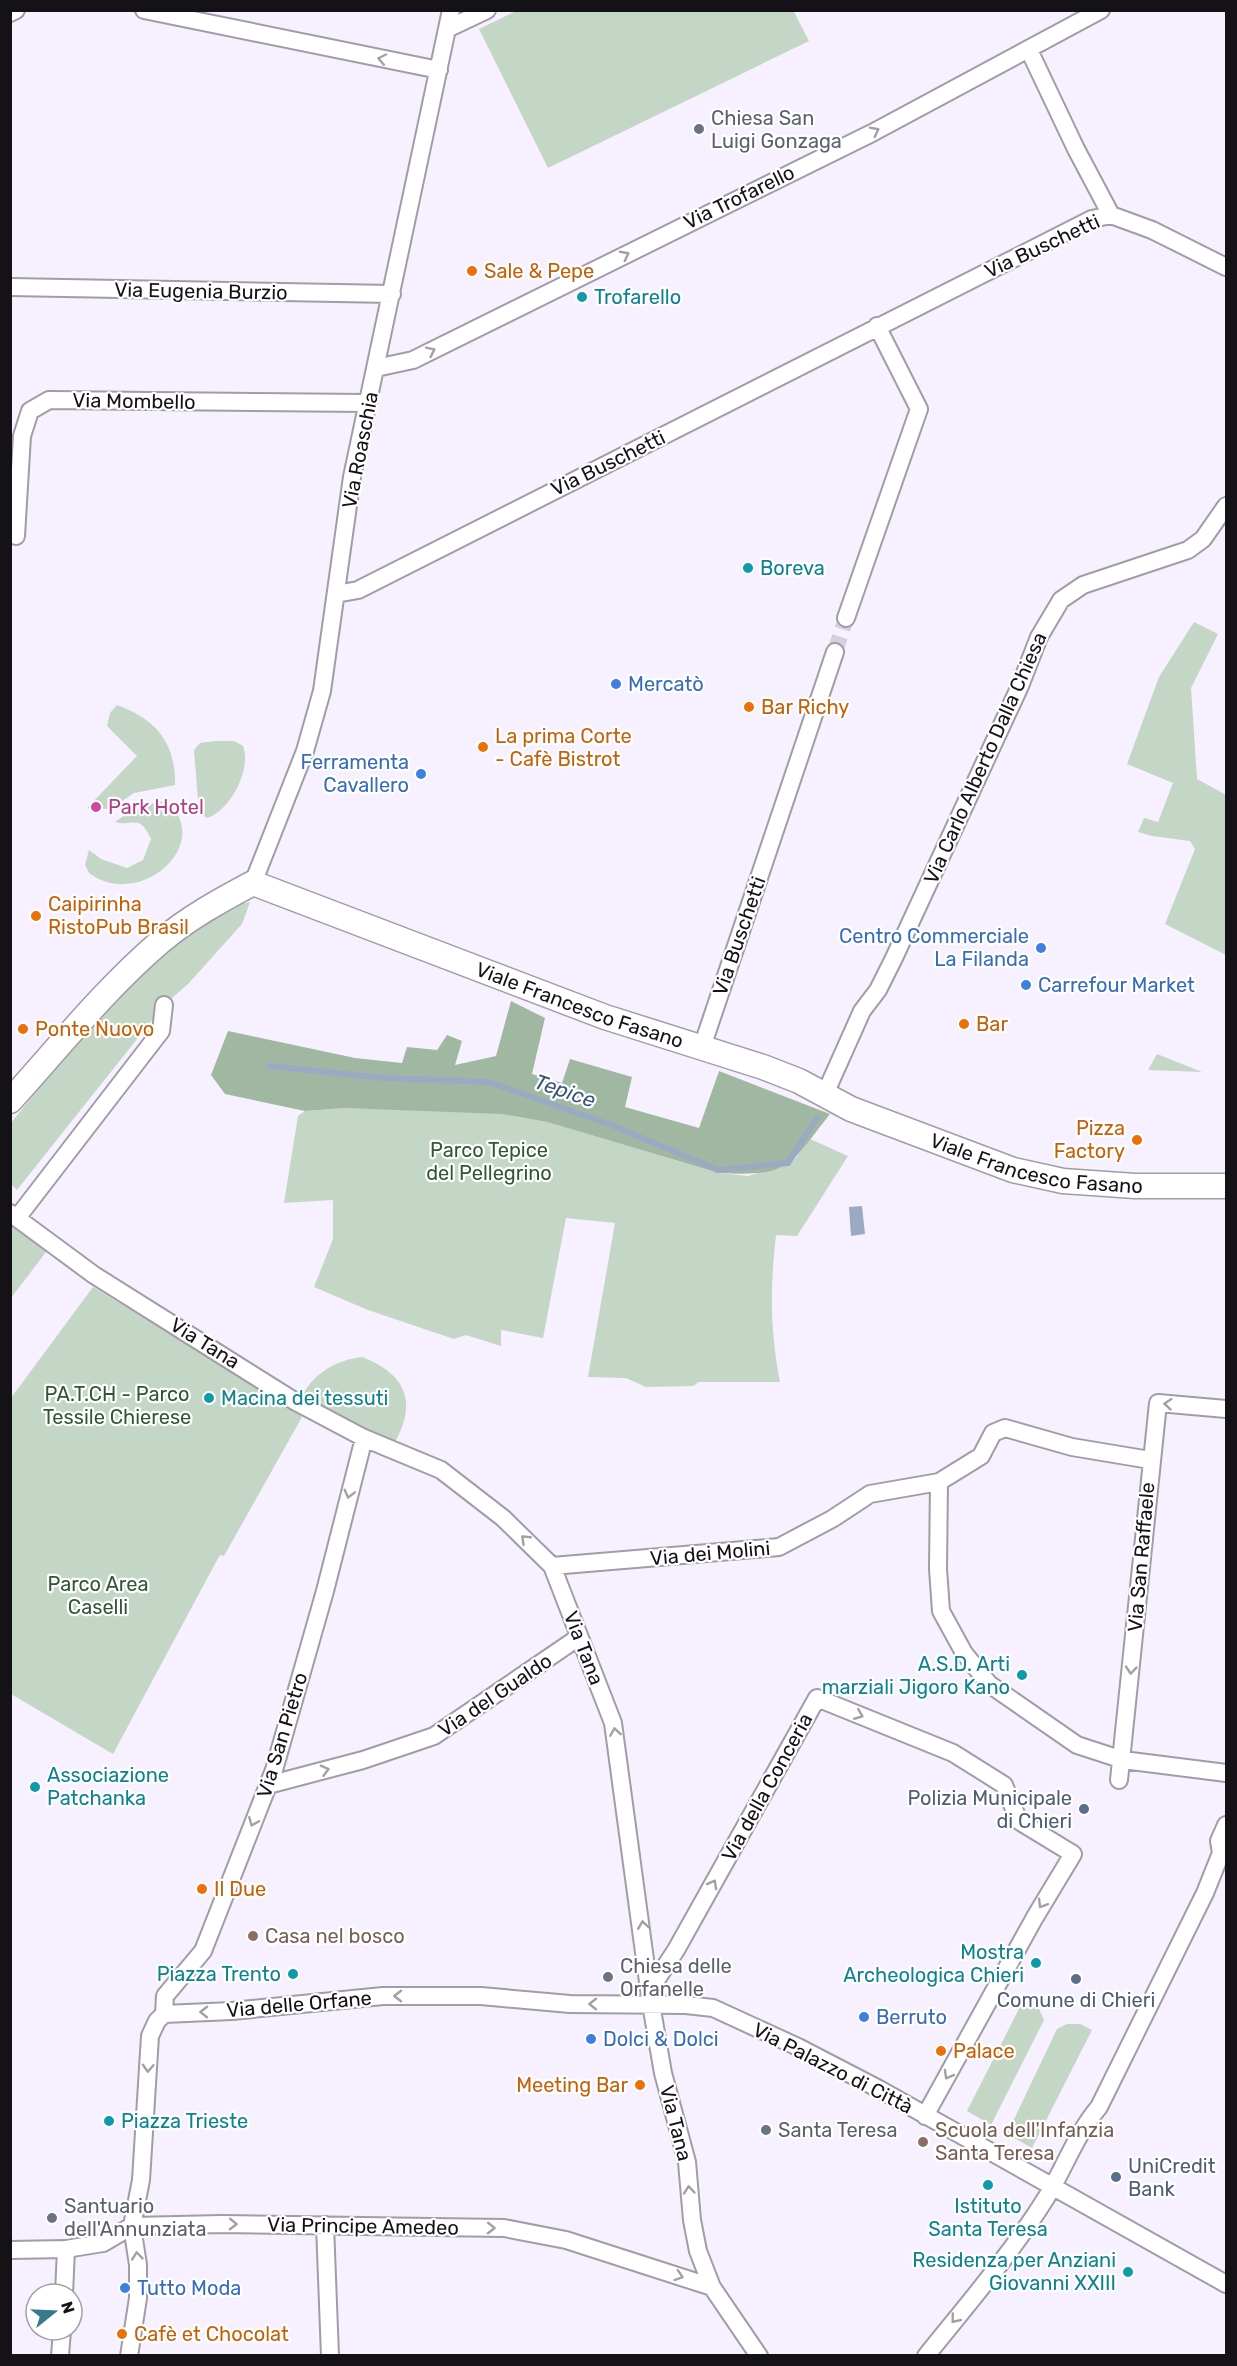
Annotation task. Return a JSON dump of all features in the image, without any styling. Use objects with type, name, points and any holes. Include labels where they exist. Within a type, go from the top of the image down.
[{"type":"street","points":[[10,13],[16,10]]},
{"type":"street","points":[[144,10],[439,70]]},
{"type":"street","name":"Via Roaschia","points":[[253,883],[305,751],[322,691],[352,477],[451,10]]},
{"type":"street","points":[[447,29],[487,10]]},
{"type":"street","name":"Via Trofarello","points":[[376,368],[413,360],[872,133],[1101,10]]},
{"type":"street","points":[[1029,50],[1076,149],[1112,215],[1152,230],[1227,267]]},
{"type":"street","name":"Via Buschetti","points":[[336,594],[358,590],[1092,219],[1112,215]]},
{"type":"street","name":"Via Eugenia Burzio","points":[[10,287],[392,294]]},
{"type":"street","points":[[846,618],[919,409],[877,326]]},
{"type":"street","name":"Via Mombello","points":[[16,536],[22,435],[30,411],[49,400],[367,403]]},
{"type":"street","name":"Via Carlo Alberto Dalla Chiesa","points":[[825,1094],[862,1011],[878,990],[894,958],[1020,686],[1039,638],[1061,600],[1083,585],[1188,550],[1203,539],[1227,506]]},
{"type":"street","name":"Via Buschetti","points":[[701,1050],[835,652]]},
{"type":"street","points":[[10,1101],[115,983],[162,941],[219,901],[253,883]]},
{"type":"street","name":"Viale Francesco Fasano","points":[[253,883],[595,1013],[701,1050],[762,1067],[825,1094],[851,1109],[1013,1170],[1063,1181],[1135,1186],[1227,1186]]},
{"type":"street","points":[[14,1215],[161,1031],[164,1005]]},
{"type":"street","name":"Via Tana","points":[[14,1215],[94,1275],[297,1402],[364,1438],[441,1470],[503,1518],[552,1566],[614,1724],[663,2073],[687,2162],[692,2220],[698,2252],[712,2287],[759,2355]]},
{"type":"street","name":"Via San Raffaele","points":[[1119,1780],[1123,1760],[1150,1460],[1158,1403],[1227,1409]]},
{"type":"street","name":"Via dei Molini","points":[[552,1566],[779,1547],[870,1494],[939,1482],[981,1456],[993,1433],[1005,1428],[1072,1447],[1150,1460]]},
{"type":"street","name":"Via San Pietro","points":[[164,2014],[165,1996],[203,1951],[268,1785],[325,1591],[364,1438]]},
{"type":"street","points":[[939,1482],[938,1569],[941,1611],[964,1653],[989,1684],[1077,1745],[1123,1760],[1227,1773]]},
{"type":"street","name":"Via del Gualdo","points":[[268,1785],[363,1760],[434,1736],[579,1637]]},
{"type":"street","name":"Via della Conceria","points":[[651,1996],[817,1698],[953,1753],[1004,1785],[1019,1821],[1072,1854],[925,2116]]},
{"type":"street","points":[[926,2355],[973,2298],[1052,2187],[1088,2120],[1108,2092],[1205,1893],[1221,1853],[1219,1841],[1227,1825]]},
{"type":"street","name":"Via delle Orfane","points":[[164,2014],[232,2011],[383,1996],[482,1996],[570,2004],[651,1996]]},
{"type":"street","name":"Via Palazzo di Città","points":[[651,1996],[713,2008],[798,2046],[1227,2284]]},
{"type":"street","points":[[129,2355],[138,2298],[138,2258],[132,2226],[143,2164],[150,2036],[157,2020],[164,2014]]},
{"type":"street","points":[[325,2225],[330,2355]]},
{"type":"street","name":"Via Principe Amedeo","points":[[132,2226],[325,2225],[504,2228],[566,2240],[712,2287]]},
{"type":"street","points":[[10,2250],[66,2249],[103,2243],[132,2226]]},
{"type":"street","points":[[65,2282],[66,2249]]},
{"type":"green space","points":[[793,10],[809,41],[548,168],[479,29],[516,11]]},
{"type":"green space","points":[[1194,622],[1218,634],[1191,688],[1197,779],[1226,795],[1226,955],[1165,924],[1195,849],[1190,841],[1138,832],[1144,818],[1158,822],[1173,783],[1127,764],[1159,677]]},
{"type":"green space","points":[[117,705],[143,718],[161,734],[172,757],[175,785],[134,793],[110,809],[87,808],[137,756],[107,726],[110,713]]},
{"type":"green space","points":[[234,741],[243,746],[244,766],[242,777],[231,798],[216,814],[207,818],[199,813],[194,750],[200,743]]},
{"type":"green space","points":[[166,801],[179,818],[182,835],[177,852],[165,867],[149,878],[130,884],[109,883],[89,873],[85,865],[89,850],[101,859],[127,868],[143,860],[151,839],[147,831],[136,823],[115,822],[139,808]]},
{"type":"green space","points":[[250,902],[242,924],[188,984],[164,1005],[17,1190],[11,1184],[11,1123],[112,997],[223,908]]},
{"type":"green space","points":[[511,1001],[545,1018],[532,1074],[562,1083],[570,1059],[632,1077],[625,1107],[699,1128],[719,1071],[830,1114],[796,1157],[775,1170],[761,1173],[719,1173],[547,1122],[502,1114],[345,1108],[305,1111],[225,1094],[211,1075],[228,1031],[355,1058],[402,1063],[407,1047],[437,1050],[447,1035],[462,1041],[455,1065],[496,1056]]},
{"type":"green space","points":[[1157,1054],[1202,1072],[1148,1070]]},
{"type":"green space","name":"Parco Tepice del Pellegrino","points":[[345,1108],[487,1111],[547,1122],[719,1173],[748,1176],[791,1164],[810,1139],[848,1156],[797,1236],[776,1235],[772,1309],[774,1345],[780,1382],[699,1382],[693,1386],[646,1387],[626,1378],[588,1377],[615,1223],[566,1218],[543,1338],[501,1330],[501,1346],[466,1335],[454,1339],[368,1310],[314,1287],[333,1239],[333,1200],[284,1203],[298,1116],[305,1111]]},
{"type":"green space","points":[[11,1223],[46,1252],[11,1298]]},
{"type":"green space","points":[[93,1287],[295,1410],[302,1417],[224,1556],[220,1555],[216,1562],[113,1754],[11,1694],[11,1398]]},
{"type":"green space","points":[[362,1357],[391,1373],[400,1383],[405,1394],[404,1420],[391,1449],[299,1404],[309,1385],[324,1371],[342,1362]]},
{"type":"green space","points":[[1025,1997],[1035,2000],[1044,2020],[991,2125],[967,2111]]},
{"type":"green space","points":[[1067,2024],[1080,2024],[1092,2030],[1032,2148],[1007,2134],[1057,2029]]},
{"type":"water","points":[[862,1206],[865,1234],[851,1236],[849,1207]]},
{"type":"waterway","name":"Tepice","points":[[270,1066],[384,1078],[489,1082],[614,1126],[718,1170],[788,1163],[817,1118]]},
{"type":"tunnel","points":[[835,652],[846,618]]},
{"type":"place","name":"Chiesa San Luigi Gonzaga","points":[[699,129]]},
{"type":"place","name":"Sale & Pepe","points":[[472,271]]},
{"type":"place","name":"Trofarello","points":[[582,297]]},
{"type":"place","name":"Boreva","points":[[748,568]]},
{"type":"place","name":"Mercatò","points":[[616,684]]},
{"type":"place","name":"Bar Richy","points":[[749,707]]},
{"type":"place","name":"La prima Corte - Cafè Bistrot","points":[[483,747]]},
{"type":"place","name":"Ferramenta Cavallero","points":[[421,774]]},
{"type":"place","name":"Park Hotel","points":[[96,807]]},
{"type":"place","name":"Caipirinha RistoPub Brasil","points":[[36,916]]},
{"type":"place","name":"Centro Commerciale La Filanda","points":[[1041,948]]},
{"type":"place","name":"Carrefour Market","points":[[1026,985]]},
{"type":"place","name":"Bar","points":[[964,1024]]},
{"type":"place","name":"Ponte Nuovo","points":[[23,1029]]},
{"type":"place","name":"Pizza Factory","points":[[1137,1140]]},
{"type":"place","name":"Macina dei tessuti","points":[[209,1398]]},
{"type":"place","name":"A.S.D. Arti marziali Jigoro Kano","points":[[1022,1675]]},
{"type":"place","name":"Associazione Patchanka","points":[[35,1787]]},
{"type":"place","name":"Polizia Municipale di Chieri","points":[[1084,1809]]},
{"type":"place","name":"Il Due","points":[[202,1889]]},
{"type":"place","name":"Casa nel bosco","points":[[253,1936]]},
{"type":"place","name":"Mostra Archeologica Chieri","points":[[1036,1963]]},
{"type":"place","name":"Piazza Trento","points":[[293,1974]]},
{"type":"place","name":"Chiesa delle Orfanelle","points":[[608,1977]]},
{"type":"place","name":"Comune di Chieri","points":[[1076,1979]]},
{"type":"place","name":"Berruto","points":[[864,2017]]},
{"type":"place","name":"Dolci & Dolci","points":[[591,2039]]},
{"type":"place","name":"Palace","points":[[941,2051]]},
{"type":"place","name":"Meeting Bar","points":[[640,2085]]},
{"type":"place","name":"Piazza Trieste","points":[[109,2121]]},
{"type":"place","name":"Santa Teresa","points":[[766,2130]]},
{"type":"place","name":"Scuola dell'Infanzia Santa Teresa","points":[[923,2142]]},
{"type":"place","name":"UniCredit Bank","points":[[1116,2177]]},
{"type":"place","name":"Istituto Santa Teresa","points":[[988,2185]]},
{"type":"place","name":"Santuario dell'Annunziata","points":[[52,2218]]},
{"type":"place","name":"Residenza per Anziani Giovanni XXIII","points":[[1128,2272]]},
{"type":"place","name":"Tutto Moda","points":[[125,2288]]},
{"type":"place","name":"Cafè et Chocolat","points":[[122,2334]]},
{"type":"park label","name":"PA.T.CH - Parco Tessile Chierese","points":[[117,1406]]},
{"type":"park label","name":"Parco Area Caselli","points":[[98,1596]]}]
